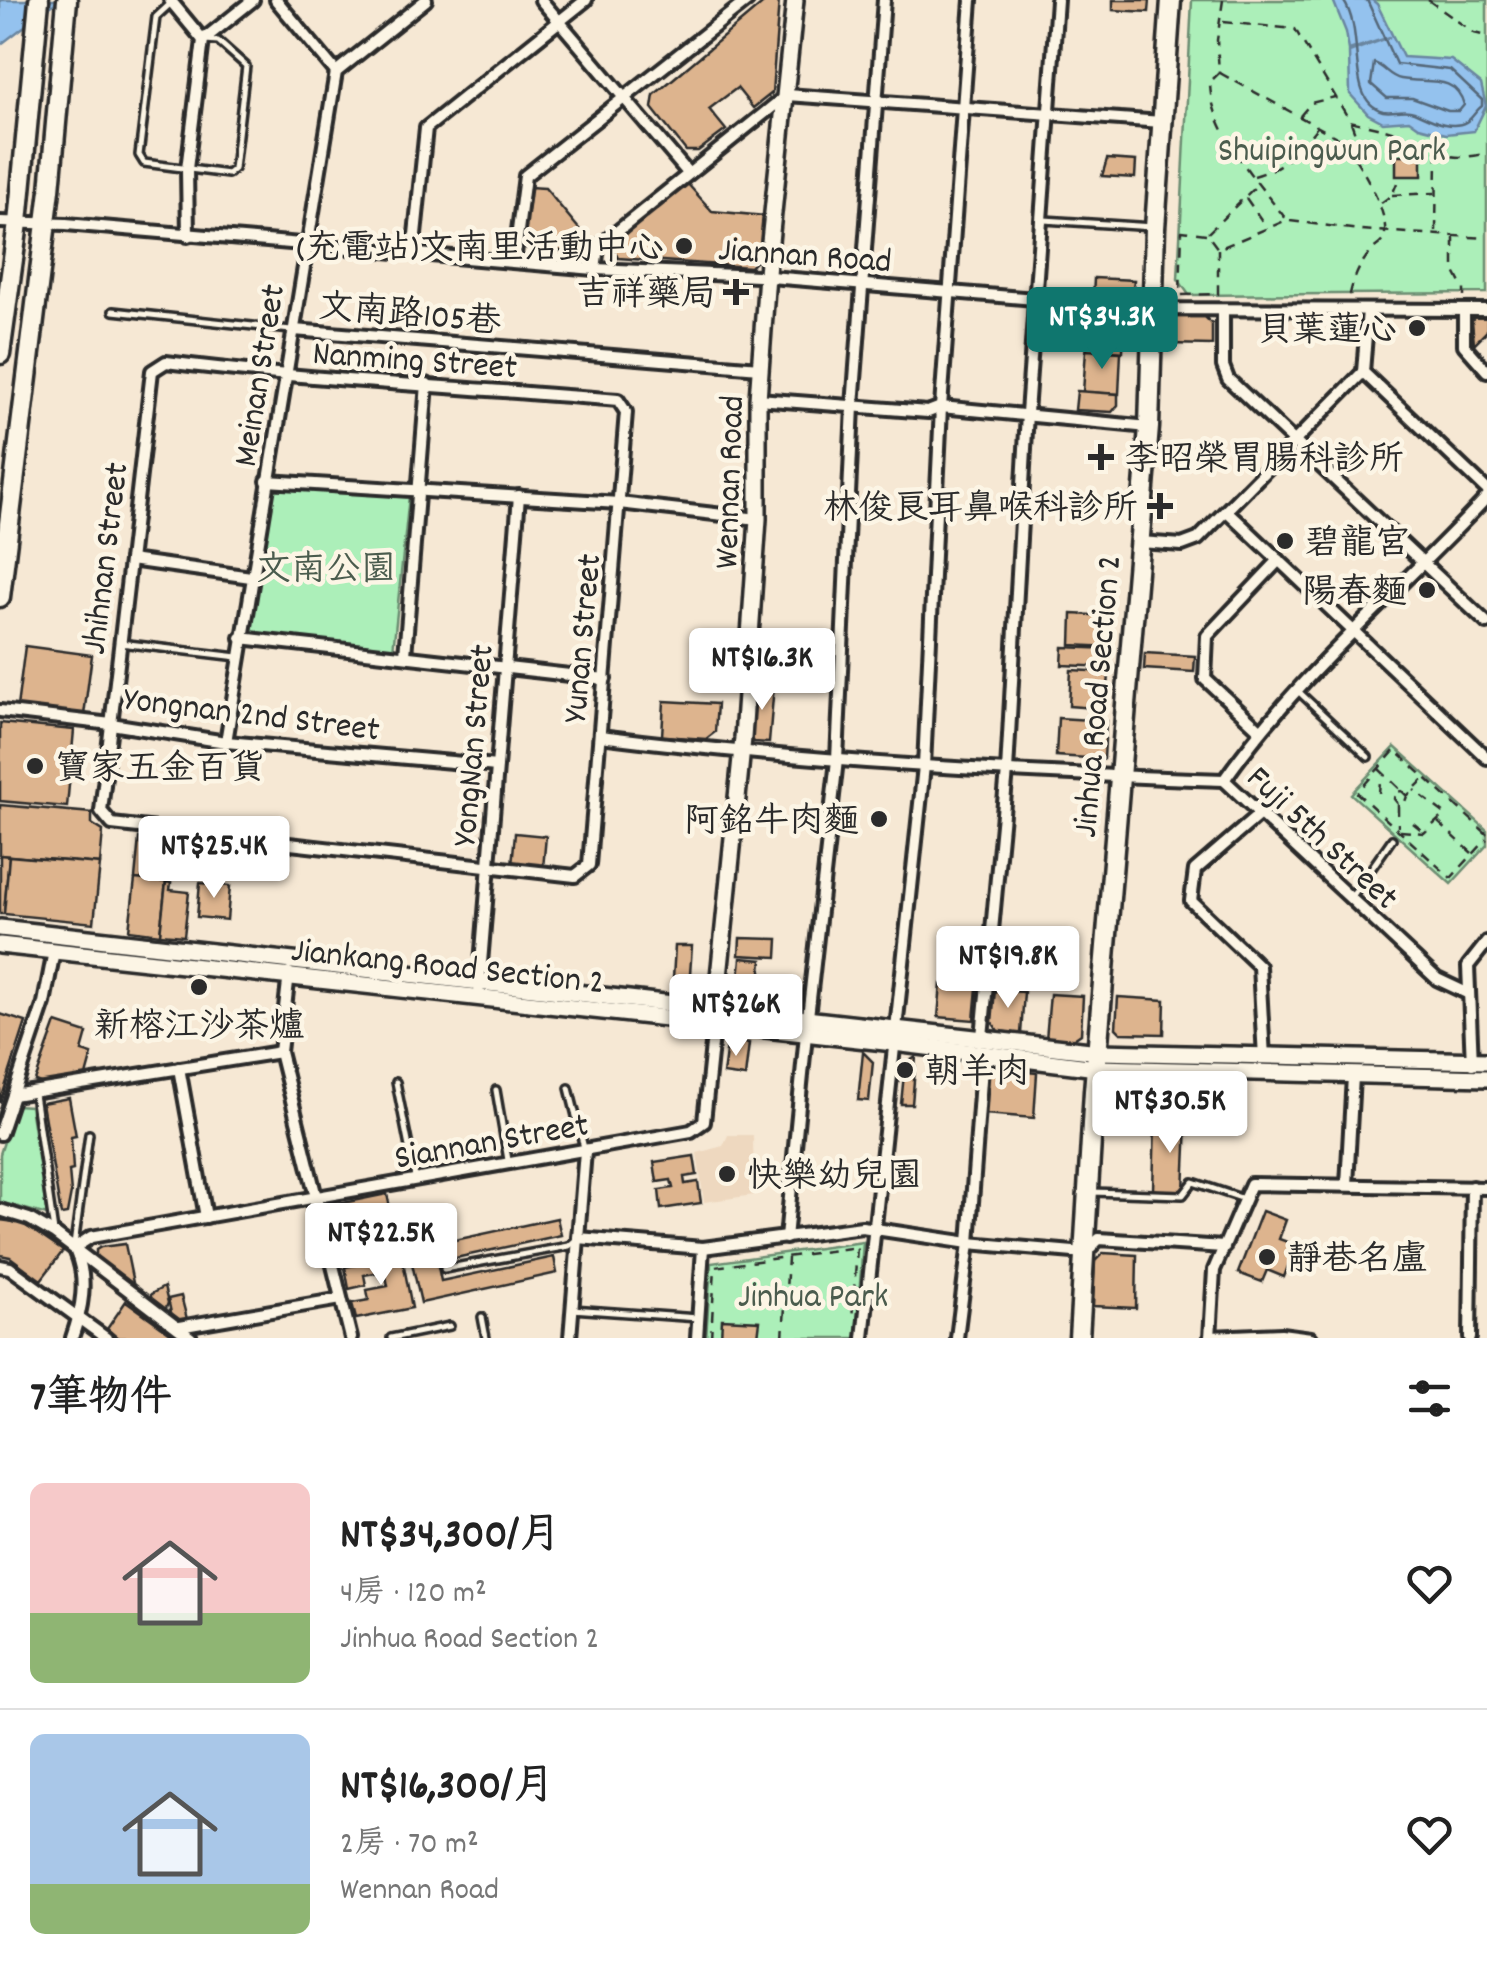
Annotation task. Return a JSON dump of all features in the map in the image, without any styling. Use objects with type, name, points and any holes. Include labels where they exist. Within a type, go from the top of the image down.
[{"type":"main road","points":[[0,354],[9,222],[39,0]]},
{"type":"main road","points":[[0,598],[67,0]]},
{"type":"main road","name":"Jinhua Road Section 2","points":[[1079,1338],[1149,427],[1154,228],[1171,0]]},
{"type":"street","points":[[202,40],[253,0]]},
{"type":"street","points":[[276,0],[336,72],[426,0]]},
{"type":"street","points":[[541,0],[688,173]]},
{"type":"street","points":[[413,254],[426,128],[586,0]]},
{"type":"street","points":[[514,262],[525,176],[748,0]]},
{"type":"street","name":"Wennan Road","points":[[715,1017],[741,752],[758,518],[758,399],[767,277],[796,0]]},
{"type":"street","points":[[808,1017],[838,760],[854,406],[884,0]]},
{"type":"street","points":[[863,1338],[924,766],[941,406],[971,0]]},
{"type":"street","points":[[956,1338],[968,1242],[1007,772],[1027,413],[1058,0]]},
{"type":"street","points":[[171,1],[202,40],[187,168],[188,236]]},
{"type":"street","name":"Meinan Street","points":[[226,742],[336,72]]},
{"type":"street","points":[[595,269],[598,246],[787,95],[1162,122]]},
{"type":"street","name":"Jiannan Road","points":[[9,222],[595,269],[862,284],[1128,310],[1487,310]]},
{"type":"street","points":[[1223,310],[1223,366],[1228,378],[1487,623]]},
{"type":"street","points":[[1140,542],[1182,545],[1198,539],[1296,443],[1363,372],[1368,310]]},
{"type":"street","points":[[1464,310],[1464,345],[1487,370]]},
{"type":"street","name":"文南路105巷","points":[[294,330],[760,368]]},
{"type":"street","name":"Nanming Street","points":[[152,371],[166,362],[285,377],[618,400]]},
{"type":"street","name":"Jhihnan Street","points":[[152,371],[102,811],[112,824],[489,866]]},
{"type":"street","points":[[1224,780],[1260,729],[1353,630],[1425,564],[1487,494],[1363,372]]},
{"type":"street","points":[[405,655],[427,384]]},
{"type":"street","points":[[758,399],[928,412],[941,406],[1149,427]]},
{"type":"street","name":"Yunan Street","points":[[489,866],[576,876],[589,865],[626,412],[618,400]]},
{"type":"street","points":[[267,481],[619,503],[758,518]]},
{"type":"street","name":"YongNan Street","points":[[479,989],[519,496]]},
{"type":"street","points":[[1227,511],[1487,758]]},
{"type":"street","points":[[130,560],[251,577]]},
{"type":"street","points":[[1260,729],[1205,679],[1207,636],[1279,560]]},
{"type":"street","points":[[241,638],[604,679]]},
{"type":"street","name":"Yongnan 2nd Street","points":[[0,711],[226,742],[497,766]]},
{"type":"street","name":"Fuji 5th Street","points":[[600,736],[741,752],[1007,772],[1224,780],[1437,978],[1469,994]]},
{"type":"street","points":[[1261,813],[1195,870],[1191,900],[1258,966],[1264,1058]]},
{"type":"street","name":"Jiankang Road Section 2","points":[[0,928],[290,968],[715,1017],[806,1034],[895,1035]]},
{"type":"street","points":[[1479,1069],[1468,966],[1487,942]]},
{"type":"street","name":"Jiankang Road Section 2","points":[[0,945],[290,968]]},
{"type":"street","points":[[0,1134],[44,1003],[54,951]]},
{"type":"street","points":[[290,968],[280,1052],[351,1338]]},
{"type":"street","name":"Jiankang Road Section 2","points":[[715,1017],[808,1017],[895,1035],[1098,1060],[1353,1076],[1479,1069]]},
{"type":"street","name":"Siannan Street","points":[[74,1248],[91,1237],[691,1131],[704,1122],[715,1017]]},
{"type":"street","points":[[786,1238],[806,1034]]},
{"type":"street","points":[[13,1095],[280,1052]]},
{"type":"street","name":"Jiankang Road Section 2","points":[[1098,1060],[1264,1058],[1479,1069]]},
{"type":"street","points":[[178,1068],[206,1217]]},
{"type":"street","points":[[1347,1185],[1353,1076]]},
{"type":"street","points":[[570,1338],[584,1151]]},
{"type":"street","points":[[1311,1338],[1282,1334],[1210,1338],[1214,1270],[1251,1184],[1487,1188]]},
{"type":"street","points":[[1470,1338],[1472,1187]]},
{"type":"street","points":[[0,1210],[28,1219],[54,1234],[192,1338]]},
{"type":"street","points":[[578,1238],[702,1248],[874,1227],[968,1242],[1085,1253],[1100,1239],[1224,1247]]},
{"type":"street","points":[[72,1338],[79,1317],[84,1272],[74,1248]]},
{"type":"street","points":[[697,1338],[702,1248]]},
{"type":"street","points":[[0,1266],[10,1268],[106,1338]]},
{"type":"street","points":[[179,1328],[341,1299]]},
{"type":"lane","points":[[171,1],[156,17],[140,155],[144,163],[228,174],[234,169],[246,66],[218,41],[202,40]]},
{"type":"lane","points":[[1041,220],[1154,228]]},
{"type":"lane","points":[[113,311],[294,330]]},
{"type":"lane","points":[[120,643],[238,657]]},
{"type":"lane","points":[[1297,690],[1368,757]]},
{"type":"lane","points":[[1351,898],[1392,839]]},
{"type":"lane","points":[[396,1082],[415,1180]]},
{"type":"lane","points":[[569,1088],[584,1151]]},
{"type":"lane","points":[[496,1090],[509,1164]]},
{"type":"lane","points":[[34,1092],[54,1234]]},
{"type":"lane","points":[[74,1248],[88,1134]]},
{"type":"lane","points":[[1090,1192],[1183,1195],[1193,1182],[1244,1199]]},
{"type":"lane","points":[[444,1268],[569,1246],[578,1238]]},
{"type":"lane","points":[[572,1309],[698,1318]]},
{"type":"lane","points":[[482,1317],[486,1338]]},
{"type":"lane","points":[[391,1338],[450,1326]]},
{"type":"path","points":[[1223,0],[1217,40],[1219,72],[1210,82],[1210,98],[1252,177],[1287,220]]},
{"type":"path","points":[[1428,0],[1474,33],[1487,36]]},
{"type":"path","points":[[1221,22],[1294,30],[1350,121],[1356,136],[1351,150]]},
{"type":"path","points":[[1219,72],[1318,126],[1351,150],[1380,204],[1385,230],[1384,240],[1359,267],[1352,283],[1350,294],[1368,310]]},
{"type":"path","points":[[1300,116],[1312,103],[1336,97]]},
{"type":"path","points":[[1350,121],[1398,133],[1460,160],[1487,153]]},
{"type":"path","points":[[1252,177],[1293,158],[1318,126]]},
{"type":"path","points":[[1436,235],[1437,153]]},
{"type":"path","points":[[1380,204],[1392,194],[1397,183]]},
{"type":"path","points":[[1207,234],[1258,184]]},
{"type":"path","points":[[1392,194],[1436,193]]},
{"type":"path","points":[[1245,197],[1267,228]]},
{"type":"path","points":[[1218,249],[1287,220],[1360,230],[1487,238]]},
{"type":"path","points":[[1182,230],[1207,234],[1218,249],[1218,294],[1180,295],[1182,230]]},
{"type":"path","points":[[1454,236],[1454,270],[1464,289],[1464,310]]},
{"type":"path","points":[[1396,750],[1426,778],[1487,836],[1451,878],[1356,793],[1396,750]]},
{"type":"path","points":[[1379,768],[1407,796]]},
{"type":"path","points":[[1379,793],[1385,774]]},
{"type":"path","points":[[1398,804],[1405,802],[1426,778]]},
{"type":"path","points":[[1398,831],[1398,804],[1394,799],[1396,792],[1402,790]]},
{"type":"path","points":[[1414,790],[1445,814],[1424,834]]},
{"type":"path","points":[[1437,821],[1473,854]]},
{"type":"path","points":[[1413,823],[1424,834]]},
{"type":"path","points":[[1398,831],[1424,834]]},
{"type":"path","points":[[711,1338],[715,1266],[857,1247],[852,1320]]},
{"type":"path","points":[[783,1338],[788,1256]]},
{"type":"shaded area","name":"快樂幼兒園","points":[[728,1135],[753,1135],[754,1195],[704,1202],[697,1153],[723,1146]]},
{"type":"green space","name":"Shuipingwun Park","points":[[1192,0],[1487,0],[1487,293],[1189,295],[1178,279]]},
{"type":"green space","name":"文南公園","points":[[265,488],[409,496],[393,651],[238,632]]},
{"type":"green space","points":[[1395,747],[1487,830],[1487,845],[1451,884],[1351,794]]},
{"type":"green space","points":[[16,1105],[30,1106],[47,1215],[0,1202],[0,1154]]},
{"type":"green space","name":"Jinhua Park","points":[[863,1242],[856,1338],[706,1338],[711,1263]]},
{"type":"water","points":[[0,0],[59,0],[0,45]]},
{"type":"water","points":[[1333,0],[1372,0],[1403,57],[1451,60],[1481,84],[1486,106],[1474,131],[1446,134],[1419,127],[1409,120],[1383,122],[1368,114],[1350,94],[1349,52],[1390,37],[1349,50]]},
{"type":"building","points":[[767,0],[779,0],[772,93],[753,108],[737,88],[709,109],[726,130],[698,151],[686,151],[652,108],[654,95]]},
{"type":"building","points":[[1113,0],[1150,0],[1149,12],[1113,10]]},
{"type":"building","points":[[1396,155],[1422,155],[1422,176],[1396,176]]},
{"type":"building","points":[[1107,159],[1136,161],[1135,178],[1102,176]]},
{"type":"building","points":[[686,182],[712,211],[764,216],[762,255],[750,267],[618,258],[610,242]]},
{"type":"building","points":[[529,187],[545,188],[590,242],[575,252],[526,248],[521,242]]},
{"type":"building","points":[[1094,278],[1134,280],[1132,296],[1125,301],[1093,299]]},
{"type":"building","points":[[1089,310],[1118,312],[1124,320],[1123,352],[1087,349]]},
{"type":"building","points":[[1478,313],[1487,313],[1487,331],[1474,344],[1472,320]]},
{"type":"building","points":[[1176,317],[1205,317],[1212,324],[1212,345],[1169,344],[1170,324]]},
{"type":"building","points":[[1086,350],[1121,352],[1119,394],[1083,392]]},
{"type":"building","points":[[1077,391],[1118,394],[1118,405],[1112,412],[1075,410]]},
{"type":"building","points":[[1072,614],[1112,616],[1111,647],[1071,645]]},
{"type":"building","points":[[25,646],[92,655],[84,715],[17,707]]},
{"type":"building","points":[[1063,647],[1111,649],[1110,667],[1062,665]]},
{"type":"building","points":[[1145,653],[1195,656],[1194,672],[1144,669]]},
{"type":"building","points":[[1071,670],[1109,672],[1107,709],[1069,706]]},
{"type":"building","points":[[754,683],[774,685],[769,743],[754,742],[750,736]]},
{"type":"building","points":[[664,701],[717,704],[715,732],[706,739],[662,736]]},
{"type":"building","points":[[1058,718],[1106,721],[1104,759],[1056,756]]},
{"type":"building","name":"寶家五金百貨","points":[[0,723],[74,730],[67,807],[0,801]]},
{"type":"building","points":[[0,805],[92,813],[92,824],[103,831],[100,864],[0,855]]},
{"type":"building","points":[[515,833],[546,836],[543,868],[512,865]]},
{"type":"building","points":[[139,838],[182,843],[181,854],[169,853],[166,882],[135,879]]},
{"type":"building","points":[[0,855],[9,856],[4,914],[0,914]]},
{"type":"building","points":[[9,856],[100,864],[94,923],[4,914]]},
{"type":"building","points":[[135,879],[166,882],[160,934],[129,930]]},
{"type":"building","points":[[166,882],[171,883],[170,890],[189,892],[184,936],[160,934]]},
{"type":"building","points":[[200,883],[230,886],[227,920],[197,917]]},
{"type":"building","points":[[740,938],[778,939],[777,957],[739,955]]},
{"type":"building","points":[[675,946],[692,946],[689,988],[679,996],[672,995]]},
{"type":"building","points":[[741,958],[762,960],[759,994],[738,988]]},
{"type":"building","points":[[941,984],[977,988],[974,1020],[938,1017]]},
{"type":"building","points":[[995,990],[1024,992],[1021,1034],[998,1031],[992,1022]]},
{"type":"building","points":[[1050,994],[1083,996],[1081,1034],[1071,1041],[1046,1039]]},
{"type":"building","points":[[1118,997],[1165,1000],[1164,1034],[1121,1033],[1116,1028]]},
{"type":"building","points":[[0,1014],[26,1022],[0,1103]]},
{"type":"building","points":[[56,1023],[87,1033],[82,1051],[92,1054],[86,1076],[46,1085],[35,1081]]},
{"type":"building","points":[[735,1041],[749,1043],[745,1077],[723,1074],[727,1045]]},
{"type":"building","points":[[863,1052],[873,1062],[869,1101],[858,1100]]},
{"type":"building","points":[[916,1057],[912,1104],[901,1104],[905,1064]]},
{"type":"building","points":[[996,1069],[1037,1073],[1034,1118],[985,1114],[988,1076]]},
{"type":"building","points":[[69,1098],[76,1136],[71,1137],[71,1193],[67,1214],[61,1215],[42,1103]]},
{"type":"building","points":[[1155,1122],[1187,1123],[1184,1191],[1153,1190]]},
{"type":"building","points":[[694,1156],[697,1175],[684,1177],[685,1184],[698,1182],[701,1203],[661,1209],[659,1190],[673,1188],[671,1180],[657,1182],[654,1162]]},
{"type":"building","points":[[387,1194],[399,1248],[343,1258],[333,1212],[338,1204]]},
{"type":"building","name":"靜巷名盧","points":[[1262,1211],[1286,1220],[1279,1239],[1296,1245],[1284,1277],[1267,1270],[1262,1282],[1238,1273]]},
{"type":"building","points":[[557,1218],[561,1235],[437,1262],[441,1281],[554,1257],[557,1273],[421,1303],[409,1250]]},
{"type":"building","points":[[0,1220],[22,1223],[63,1251],[41,1280],[10,1257],[0,1255]]},
{"type":"building","points":[[125,1244],[133,1287],[96,1259],[96,1250],[101,1247]]},
{"type":"building","points":[[1103,1253],[1137,1255],[1136,1308],[1093,1306],[1095,1261]]},
{"type":"building","points":[[402,1256],[412,1308],[356,1319],[352,1303],[369,1300],[367,1290],[388,1286],[385,1271],[364,1275],[366,1285],[349,1289],[345,1267]]},
{"type":"building","points":[[164,1287],[168,1303],[165,1311],[151,1302],[151,1294]]},
{"type":"building","points":[[181,1296],[187,1319],[173,1322],[168,1299]]},
{"type":"building","points":[[126,1301],[177,1338],[118,1338],[107,1329]]},
{"type":"building","points":[[722,1319],[760,1321],[760,1338],[721,1338]]},
{"type":"place","name":"(充電站)文南里活動中心","points":[[684,246]]},
{"type":"place","name":"吉祥藥局","points":[[736,292]]},
{"type":"place","name":"貝葉蓮心","points":[[1417,328]]},
{"type":"place","name":"李昭榮胃腸科診所","points":[[1101,457]]},
{"type":"place","name":"林俊良耳鼻喉科診所","points":[[1160,506]]},
{"type":"place","name":"碧龍宮","points":[[1285,541]]},
{"type":"place","name":"陽春麵","points":[[1427,590]]},
{"type":"place","name":"寶家五金百貨","points":[[35,766]]},
{"type":"place","name":"阿銘牛肉麵","points":[[879,819]]},
{"type":"place","name":"新榕江沙茶爐","points":[[199,987]]},
{"type":"place","name":"朝羊肉","points":[[905,1070]]},
{"type":"place","name":"快樂幼兒園","points":[[727,1174]]},
{"type":"place","name":"靜巷名盧","points":[[1267,1257]]}]
